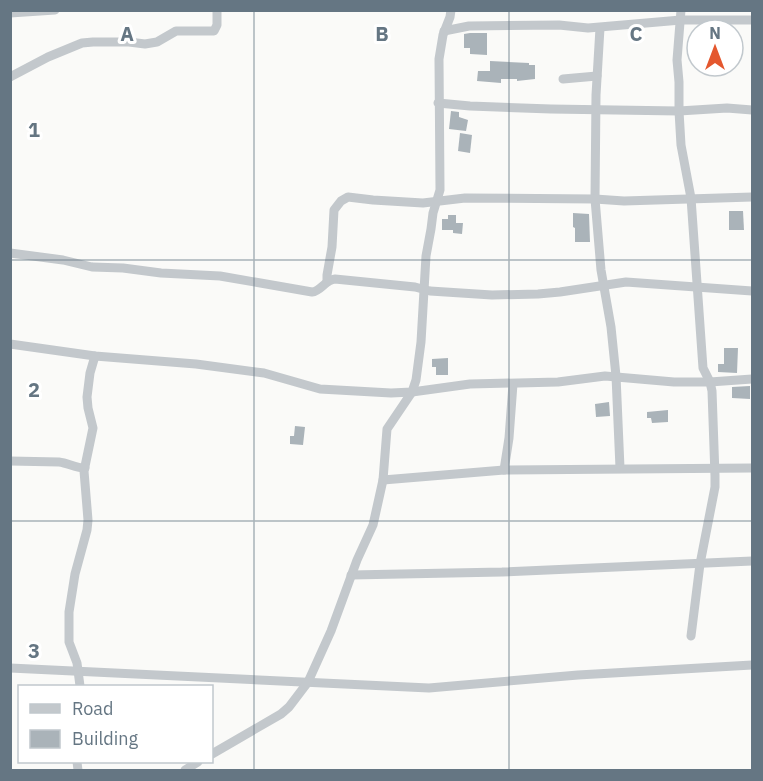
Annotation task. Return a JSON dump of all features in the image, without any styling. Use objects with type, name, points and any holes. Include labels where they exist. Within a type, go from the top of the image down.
[{"type":"street","points":[[10,12],[55,10]]},
{"type":"street","points":[[10,77],[48,57],[82,44],[129,42],[145,44],[158,42],[176,31],[214,31],[217,10]]},
{"type":"street","points":[[213,753],[281,714],[290,707],[308,682],[373,525],[383,480],[387,429],[412,392],[416,380],[426,256],[433,213],[440,190],[439,59],[444,31],[451,10]]},
{"type":"street","points":[[444,31],[469,26],[559,25],[600,28],[681,15],[753,20]]},
{"type":"street","points":[[681,15],[677,60],[681,145],[691,198],[704,368],[710,382],[714,428],[715,487],[700,564],[692,636]]},
{"type":"street","points":[[600,28],[595,199],[603,286],[611,327],[616,376],[620,468]]},
{"type":"street","points":[[563,79],[597,76]]},
{"type":"street","points":[[438,103],[470,106],[679,111],[727,108],[753,110]]},
{"type":"street","points":[[327,282],[334,210],[345,198],[423,203],[465,198],[624,201],[753,197]]},
{"type":"street","points":[[10,253],[63,260],[92,267],[220,276],[312,292],[318,291],[327,282],[339,279],[424,288],[429,291],[516,295],[560,292],[626,282],[753,291]]},
{"type":"street","points":[[10,344],[95,356],[196,364],[264,373],[320,389],[391,393],[470,384],[558,382],[616,376],[653,381],[710,382],[753,379]]},
{"type":"street","points":[[81,685],[79,671],[69,642],[69,612],[75,574],[87,530],[85,468],[93,428],[87,397],[95,356]]},
{"type":"street","points":[[504,470],[513,384]]},
{"type":"street","points":[[10,461],[59,462],[85,468]]},
{"type":"street","points":[[383,480],[504,470],[753,468]]},
{"type":"street","points":[[351,575],[502,572],[753,561]]},
{"type":"street","points":[[10,668],[429,688],[578,675],[753,665]]},
{"type":"building","points":[[487,33],[487,55],[470,54],[470,48],[464,48],[464,34]]},
{"type":"building","points":[[490,61],[535,65],[535,79],[517,81],[517,79],[501,79],[501,83],[477,81],[478,71],[490,71]]},
{"type":"building","points":[[451,111],[459,112],[459,117],[468,120],[466,131],[449,129]]},
{"type":"building","points":[[460,133],[472,135],[470,153],[458,151]]},
{"type":"building","points":[[729,211],[743,211],[744,230],[729,230]]},
{"type":"building","points":[[573,213],[589,214],[590,242],[575,242]]},
{"type":"building","points":[[448,215],[456,215],[456,223],[463,223],[462,234],[453,233],[453,230],[442,230],[442,219],[448,219]]},
{"type":"building","points":[[724,348],[738,348],[737,373],[718,372],[718,364],[724,364]]},
{"type":"building","points":[[448,358],[448,375],[436,375],[436,367],[432,367],[432,359]]},
{"type":"building","points":[[750,386],[750,399],[732,398],[732,387]]},
{"type":"building","points":[[609,402],[610,416],[596,417],[595,404]]},
{"type":"building","points":[[668,410],[668,422],[652,423],[651,418],[647,418],[647,412]]},
{"type":"building","points":[[295,426],[305,427],[303,445],[290,444],[290,436],[294,436]]}]
